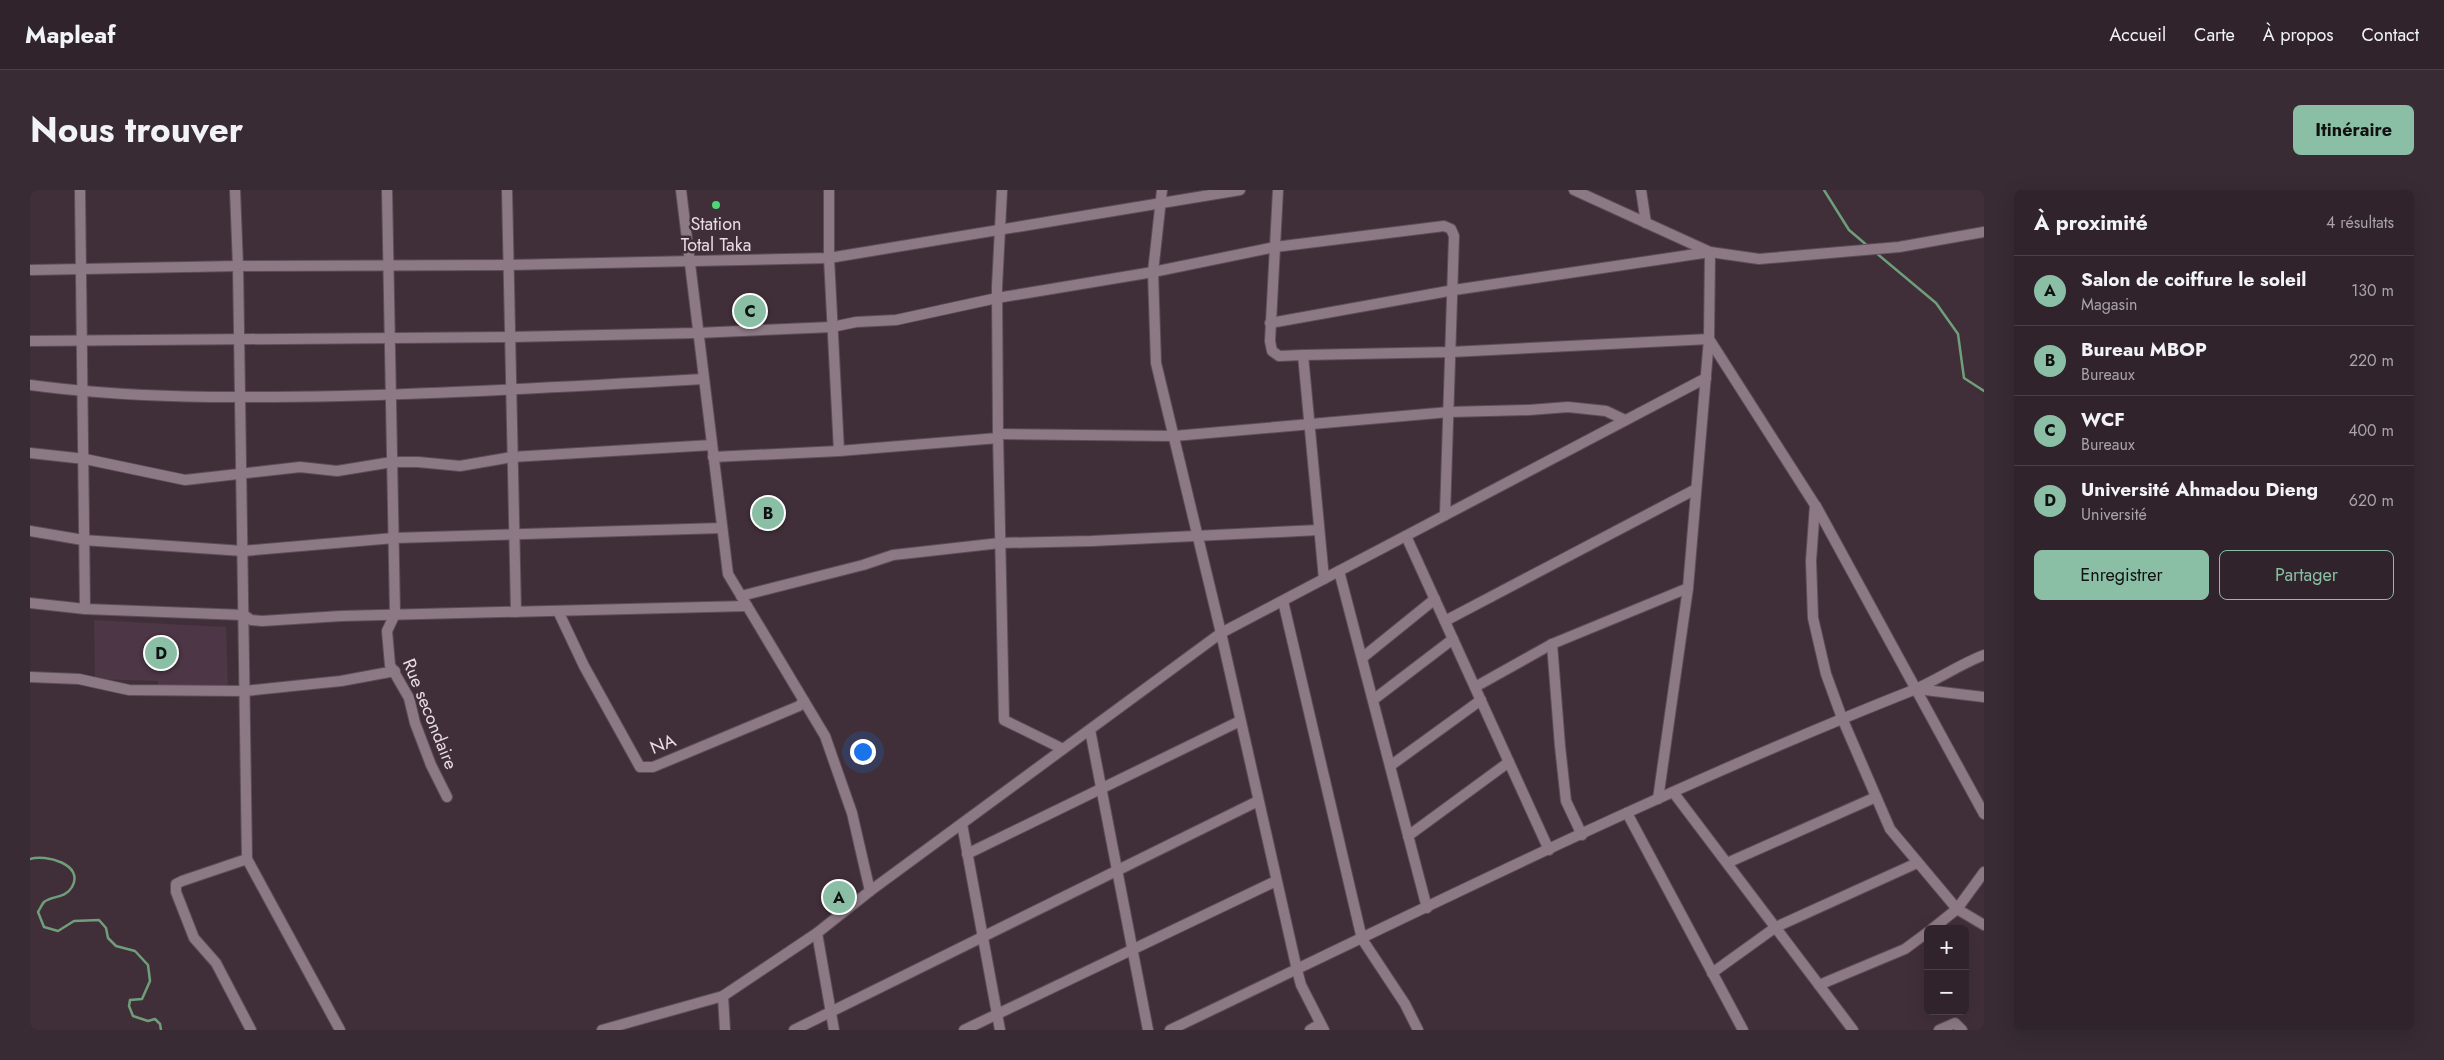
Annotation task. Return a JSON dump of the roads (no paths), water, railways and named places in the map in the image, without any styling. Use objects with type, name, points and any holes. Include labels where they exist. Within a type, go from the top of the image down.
[{"type":"street","points":[[80,190],[85,459],[83,540],[86,609]]},
{"type":"street","points":[[235,190],[238,266],[248,859],[340,1030]]},
{"type":"street","name":"Rue secondaire","points":[[388,190],[395,614],[387,631],[390,665],[409,698],[415,722],[431,765],[447,797]]},
{"type":"street","points":[[507,190],[516,612]]},
{"type":"street","points":[[681,190],[728,574],[825,736],[852,813],[870,891]]},
{"type":"street","points":[[829,190],[829,258],[839,451]]},
{"type":"street","points":[[1002,190],[997,298],[1004,720],[1063,749]]},
{"type":"street","points":[[1162,190],[1153,272],[1156,363],[1221,633],[1297,970],[1301,985],[1322,1027],[1310,1030]]},
{"type":"street","points":[[30,270],[238,266],[508,265],[829,258],[1161,205],[1240,190]]},
{"type":"street","points":[[1278,190],[1270,323],[1272,351],[1279,356],[1451,352],[1709,339]]},
{"type":"street","points":[[1574,190],[1710,252]]},
{"type":"street","points":[[1641,190],[1646,223]]},
{"type":"street","points":[[30,341],[510,337],[697,333],[832,327],[856,322],[896,320],[997,298],[1153,272],[1275,247],[1444,226],[1451,229],[1454,236],[1454,290],[1445,515]]},
{"type":"street","points":[[1270,323],[1454,290],[1710,252],[1759,258],[1842,253],[1880,249],[1984,232]]},
{"type":"street","points":[[1658,798],[1688,588],[1709,339],[1710,252]]},
{"type":"street","points":[[1709,339],[1816,505],[1984,814]]},
{"type":"street","points":[[1303,355],[1324,579]]},
{"type":"street","points":[[602,1030],[723,996],[817,933],[870,891],[1221,633],[1706,378]]},
{"type":"street","points":[[30,385],[84,392],[240,398],[511,391],[704,379]]},
{"type":"street","points":[[713,456],[839,451],[998,436],[1174,436],[1449,412],[1568,407],[1606,411],[1625,420]]},
{"type":"street","points":[[30,453],[85,459],[185,480],[300,467],[338,471],[392,462],[418,462],[460,466],[512,456],[712,445]]},
{"type":"street","points":[[1445,621],[1696,489]]},
{"type":"street","points":[[1816,505],[1811,561],[1814,618],[1826,674],[1842,718],[1890,829],[1957,909],[1984,925]]},
{"type":"street","points":[[30,532],[83,540],[243,551],[394,538],[722,528]]},
{"type":"street","points":[[741,596],[863,565],[893,555],[1000,543],[1092,541],[1319,530]]},
{"type":"street","points":[[1406,536],[1549,850]]},
{"type":"street","points":[[1339,571],[1427,908]]},
{"type":"street","points":[[1475,687],[1552,644],[1688,588]]},
{"type":"street","points":[[1362,658],[1435,599]]},
{"type":"street","points":[[1282,601],[1362,939],[1405,1004],[1418,1030]]},
{"type":"street","points":[[30,603],[86,609],[244,615],[251,620],[262,621],[395,614],[747,606]]},
{"type":"street","name":"NA","points":[[558,610],[584,666],[640,767],[652,767],[799,706],[804,701]]},
{"type":"street","points":[[1373,700],[1453,639]]},
{"type":"street","points":[[1552,644],[1566,801],[1582,835]]},
{"type":"street","points":[[1170,1030],[1658,798],[1842,718],[1916,689],[1967,661],[1984,655]]},
{"type":"street","points":[[30,677],[78,679],[129,690],[245,691],[341,682],[395,671]]},
{"type":"street","points":[[1916,689],[1984,697]]},
{"type":"street","points":[[1390,766],[1481,700]]},
{"type":"street","points":[[967,854],[1240,721]]},
{"type":"street","points":[[1090,730],[1148,1030]]},
{"type":"street","points":[[1408,836],[1509,762]]},
{"type":"street","points":[[1673,792],[1853,1030]]},
{"type":"street","points":[[1727,863],[1876,796]]},
{"type":"street","points":[[794,1030],[1258,802]]},
{"type":"street","points":[[1627,813],[1742,1030]]},
{"type":"street","points":[[962,824],[1000,1030]]},
{"type":"street","points":[[248,859],[182,881],[176,884],[176,892],[194,938],[216,963],[251,1030]]},
{"type":"street","points":[[1712,973],[1776,928],[1917,863]]},
{"type":"street","points":[[1937,925],[1957,909],[1984,872]]},
{"type":"street","points":[[964,1030],[1276,881]]},
{"type":"street","points":[[817,933],[829,1013],[834,1030]]},
{"type":"street","points":[[1819,985],[1905,949],[1924,935]]},
{"type":"street","points":[[723,996],[725,1030]]},
{"type":"street","points":[[1939,1030],[1955,1023],[1962,1030]]},
{"type":"waterway","points":[[1824,190],[1849,230],[1869,247]]},
{"type":"waterway","points":[[1875,252],[1936,303],[1958,334],[1964,378],[1984,391]]},
{"type":"waterway","points":[[30,859],[45,858],[62,863],[73,872],[75,879],[69,891],[42,904],[38,912],[44,927],[58,931],[74,921],[99,920],[106,928],[108,938],[116,946],[135,951],[148,965],[150,981],[142,999],[130,1000],[129,1006],[133,1016],[148,1021],[155,1019],[160,1024],[161,1030]]},
{"type":"place","name":"Station Total Taka","points":[[716,205]]},
{"type":"place","name":"WCF","points":[[750,311]]},
{"type":"place","name":"Bureau MBOP","points":[[768,513]]},
{"type":"place","name":"Université Ahmadou Dieng","points":[[161,653]]},
{"type":"place","name":"Salon de coiffure le soleil","points":[[839,897]]}]
